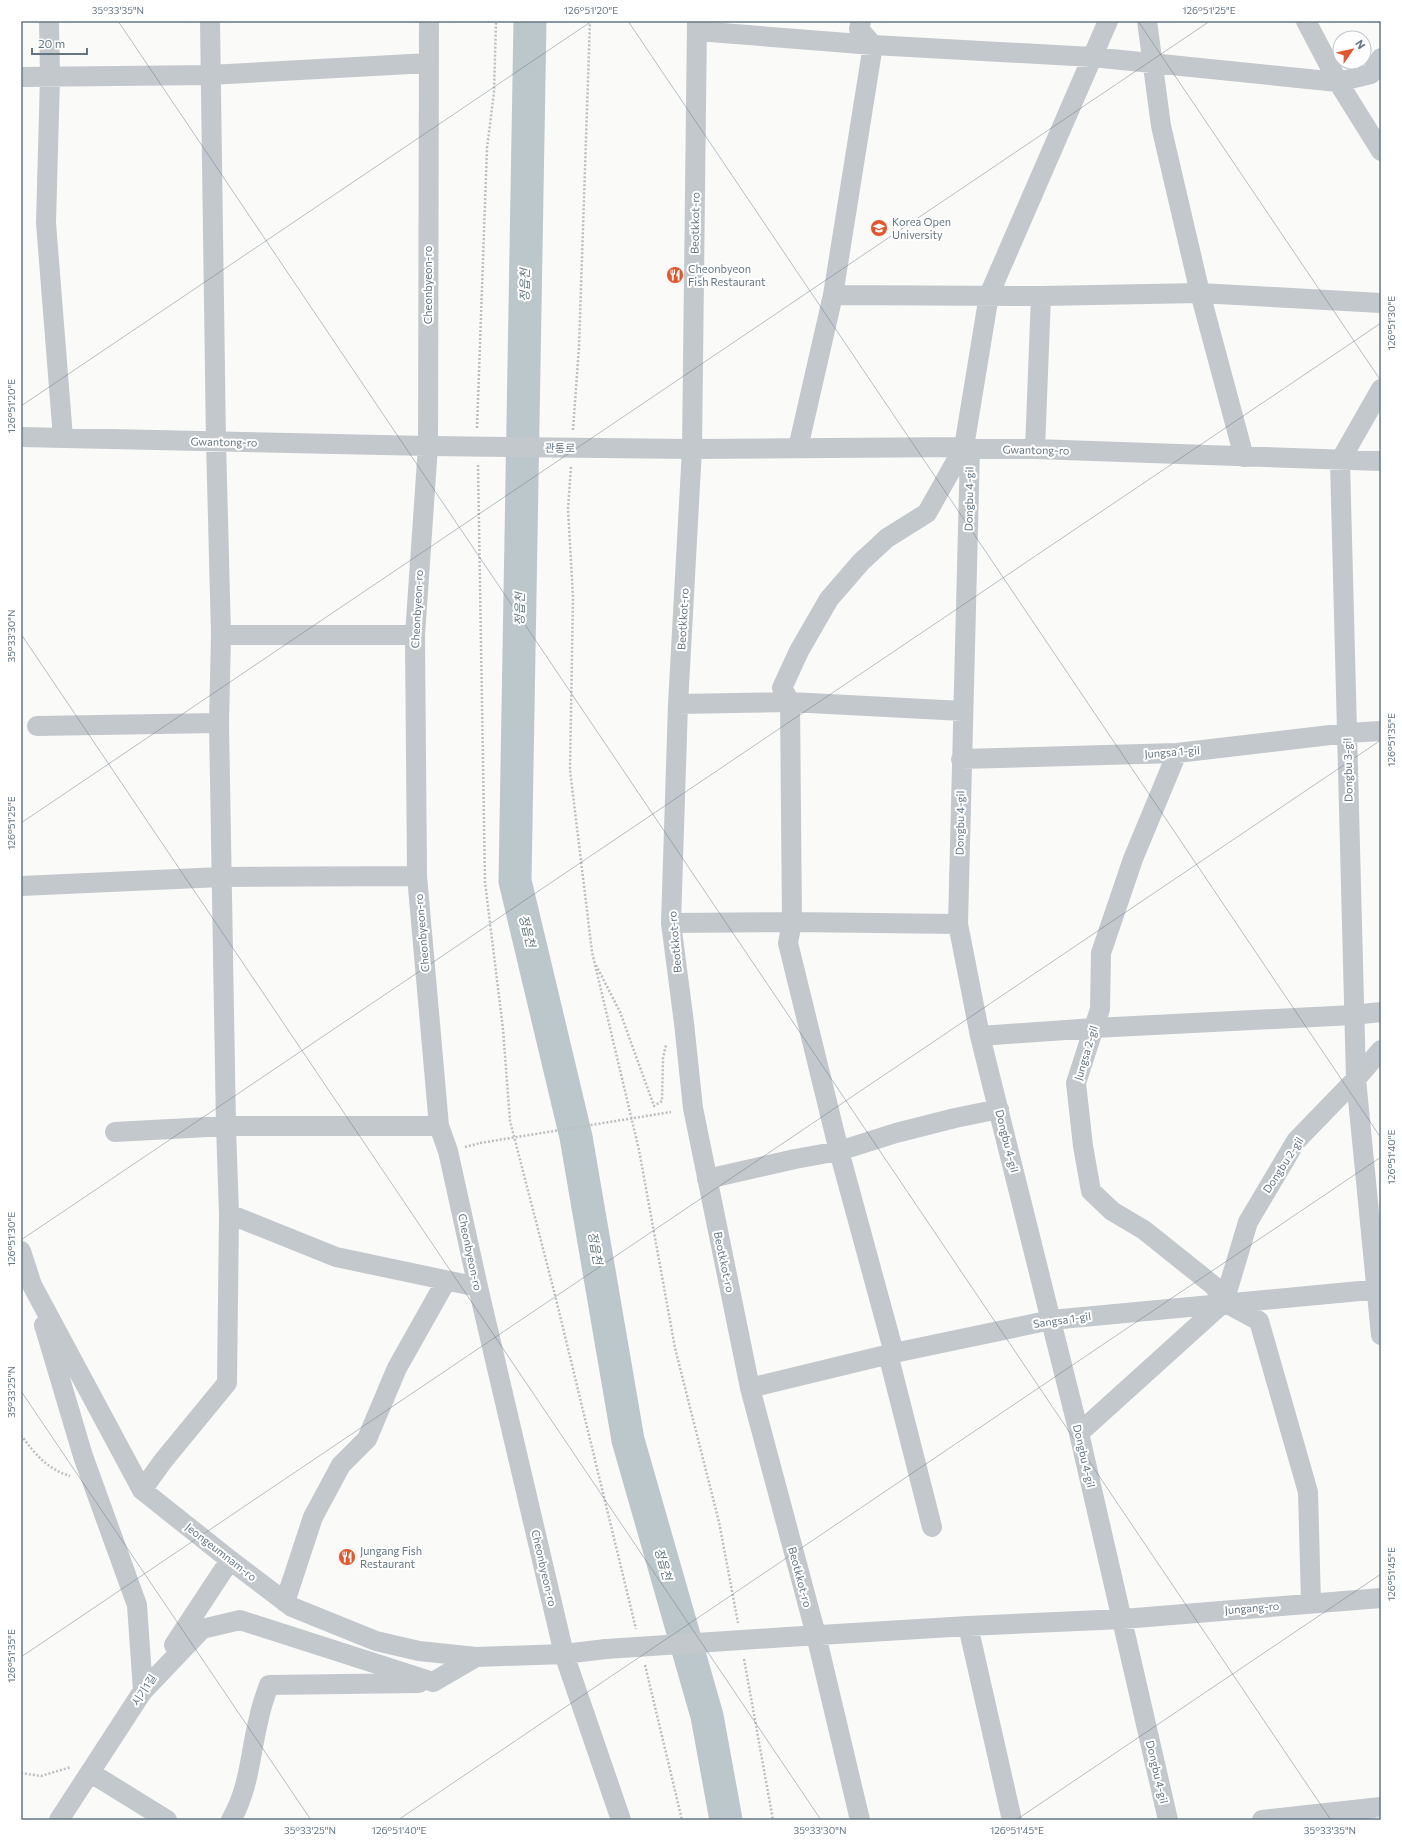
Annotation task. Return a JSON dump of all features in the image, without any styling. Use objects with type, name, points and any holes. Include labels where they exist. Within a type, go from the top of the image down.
[{"type":"street","points":[[49,21],[50,77],[46,223],[63,438]]},
{"type":"street","points":[[142,1490],[162,1461],[227,1383],[230,1214],[226,1126],[218,724],[221,635],[216,442],[210,21]]},
{"type":"street","name":"Cheonbyeon-ro","points":[[430,21],[428,446],[415,635],[417,876],[439,1126],[448,1151],[478,1288],[564,1654],[621,1820]]},
{"type":"street","points":[[861,21],[859,29],[873,45]]},
{"type":"street","points":[[932,1527],[891,1354],[788,943],[792,922],[790,702],[782,688],[799,651],[829,599],[862,562],[887,538],[927,513],[967,448],[989,295],[1108,21]]},
{"type":"street","points":[[1147,21],[1154,63],[1161,126],[1200,293],[1244,457]]},
{"type":"street","points":[[1306,21],[1338,82],[1381,151]]},
{"type":"street","points":[[697,26],[873,45],[1092,57],[1338,82],[1371,74],[1381,58]]},
{"type":"street","name":"Beotkkot-ro","points":[[697,26],[692,449],[678,704],[671,923],[693,1108],[706,1179],[750,1388],[816,1635],[860,1820]]},
{"type":"street","points":[[798,448],[833,295],[873,45]]},
{"type":"street","points":[[21,77],[210,75],[429,63]]},
{"type":"street","points":[[833,295],[1041,296],[1200,293],[1381,303]]},
{"type":"street","points":[[1035,449],[1041,296]]},
{"type":"street","points":[[1340,461],[1381,389]]},
{"type":"street","name":"Gwantong-ro","points":[[21,437],[428,446]]},
{"type":"street","name":"관통로","points":[[428,446],[692,449]]},
{"type":"street","name":"Dongbu 4-gil","points":[[967,448],[958,924],[980,1036],[1079,1433],[1168,1820]]},
{"type":"street","name":"Gwantong-ro","points":[[692,449],[1035,449],[1381,462]]},
{"type":"street","name":"Dongbu 3-gil","points":[[1340,461],[1353,1015],[1356,1078],[1379,1289],[1381,1335]]},
{"type":"street","points":[[221,635],[415,635]]},
{"type":"street","points":[[678,704],[790,702],[963,711]]},
{"type":"street","points":[[37,726],[218,724]]},
{"type":"street","name":"Jungsa 1-gil","points":[[961,759],[1177,753],[1347,733],[1381,731]]},
{"type":"street","name":"Jungsa 2-gil","points":[[1177,753],[1133,859],[1101,953],[1100,1010],[1076,1083],[1083,1146],[1091,1191],[1112,1211],[1144,1230],[1214,1286],[1224,1302]]},
{"type":"street","points":[[21,886],[221,877],[417,876]]},
{"type":"street","points":[[671,923],[792,922],[958,924]]},
{"type":"street","points":[[980,1036],[1094,1028],[1353,1015],[1381,1012]]},
{"type":"street","name":"Dongbu 2-gil","points":[[1224,1302],[1248,1222],[1296,1141],[1381,1050]]},
{"type":"street","points":[[706,1179],[839,1151],[896,1133],[955,1118],[999,1110]]},
{"type":"street","points":[[115,1132],[226,1126],[439,1126]]},
{"type":"street","points":[[230,1214],[336,1257],[478,1288]]},
{"type":"street","name":"Jeongeumnam-ro","points":[[21,1251],[32,1285],[142,1490],[292,1607],[376,1640],[419,1650],[476,1656],[564,1654],[606,1649],[816,1635]]},
{"type":"street","points":[[285,1602],[314,1517],[341,1465],[367,1439],[397,1368],[446,1281]]},
{"type":"street","points":[[32,1285],[83,1456],[138,1606],[143,1691]]},
{"type":"street","name":"Sangsa 1-gil","points":[[750,1388],[891,1354],[1051,1320],[1224,1302],[1379,1289]]},
{"type":"street","points":[[1079,1433],[1224,1302],[1259,1321],[1308,1492],[1311,1603]]},
{"type":"street","name":"시기1길","points":[[59,1820],[230,1560]]},
{"type":"street","name":"Jungang-ro","points":[[816,1635],[1123,1619],[1381,1598]]},
{"type":"street","points":[[143,1691],[202,1629],[240,1620],[433,1682]]},
{"type":"street","points":[[968,1626],[1012,1820]]},
{"type":"street","points":[[231,1820],[236,1811],[250,1768],[258,1719],[269,1686],[433,1682],[476,1656]]},
{"type":"street","points":[[91,1773],[167,1820]]},
{"type":"street","points":[[1262,1820],[1381,1807]]},
{"type":"path","points":[[478,435],[477,403],[487,148],[494,92],[496,21]]},
{"type":"path","points":[[573,432],[579,347],[590,21]]},
{"type":"path","points":[[478,459],[485,882],[503,1029],[510,1121],[555,1295],[637,1632]]},
{"type":"path","points":[[571,462],[568,509],[573,597],[570,770],[594,961],[639,1150],[675,1348],[719,1522],[738,1624]]},
{"type":"path","points":[[594,961],[620,1012],[654,1106],[662,1101],[662,1058],[669,1032],[684,1023]]},
{"type":"path","points":[[480,1143],[671,1112]]},
{"type":"path","points":[[21,1435],[37,1456],[59,1473],[93,1484]]},
{"type":"path","points":[[744,1655],[773,1820]]},
{"type":"path","points":[[644,1662],[682,1820]]},
{"type":"path","points":[[21,1773],[41,1776],[70,1767],[91,1773]]},
{"type":"waterway","name":"정읍천","points":[[530,21],[515,881],[576,1137],[628,1440],[707,1716],[726,1820]]},
{"type":"place","name":"Korea Open University","points":[[879,228]]},
{"type":"place","name":"Cheonbyeon Fish Restaurant","points":[[675,275]]},
{"type":"place","name":"Jungang Fish Restaurant","points":[[347,1557]]}]
